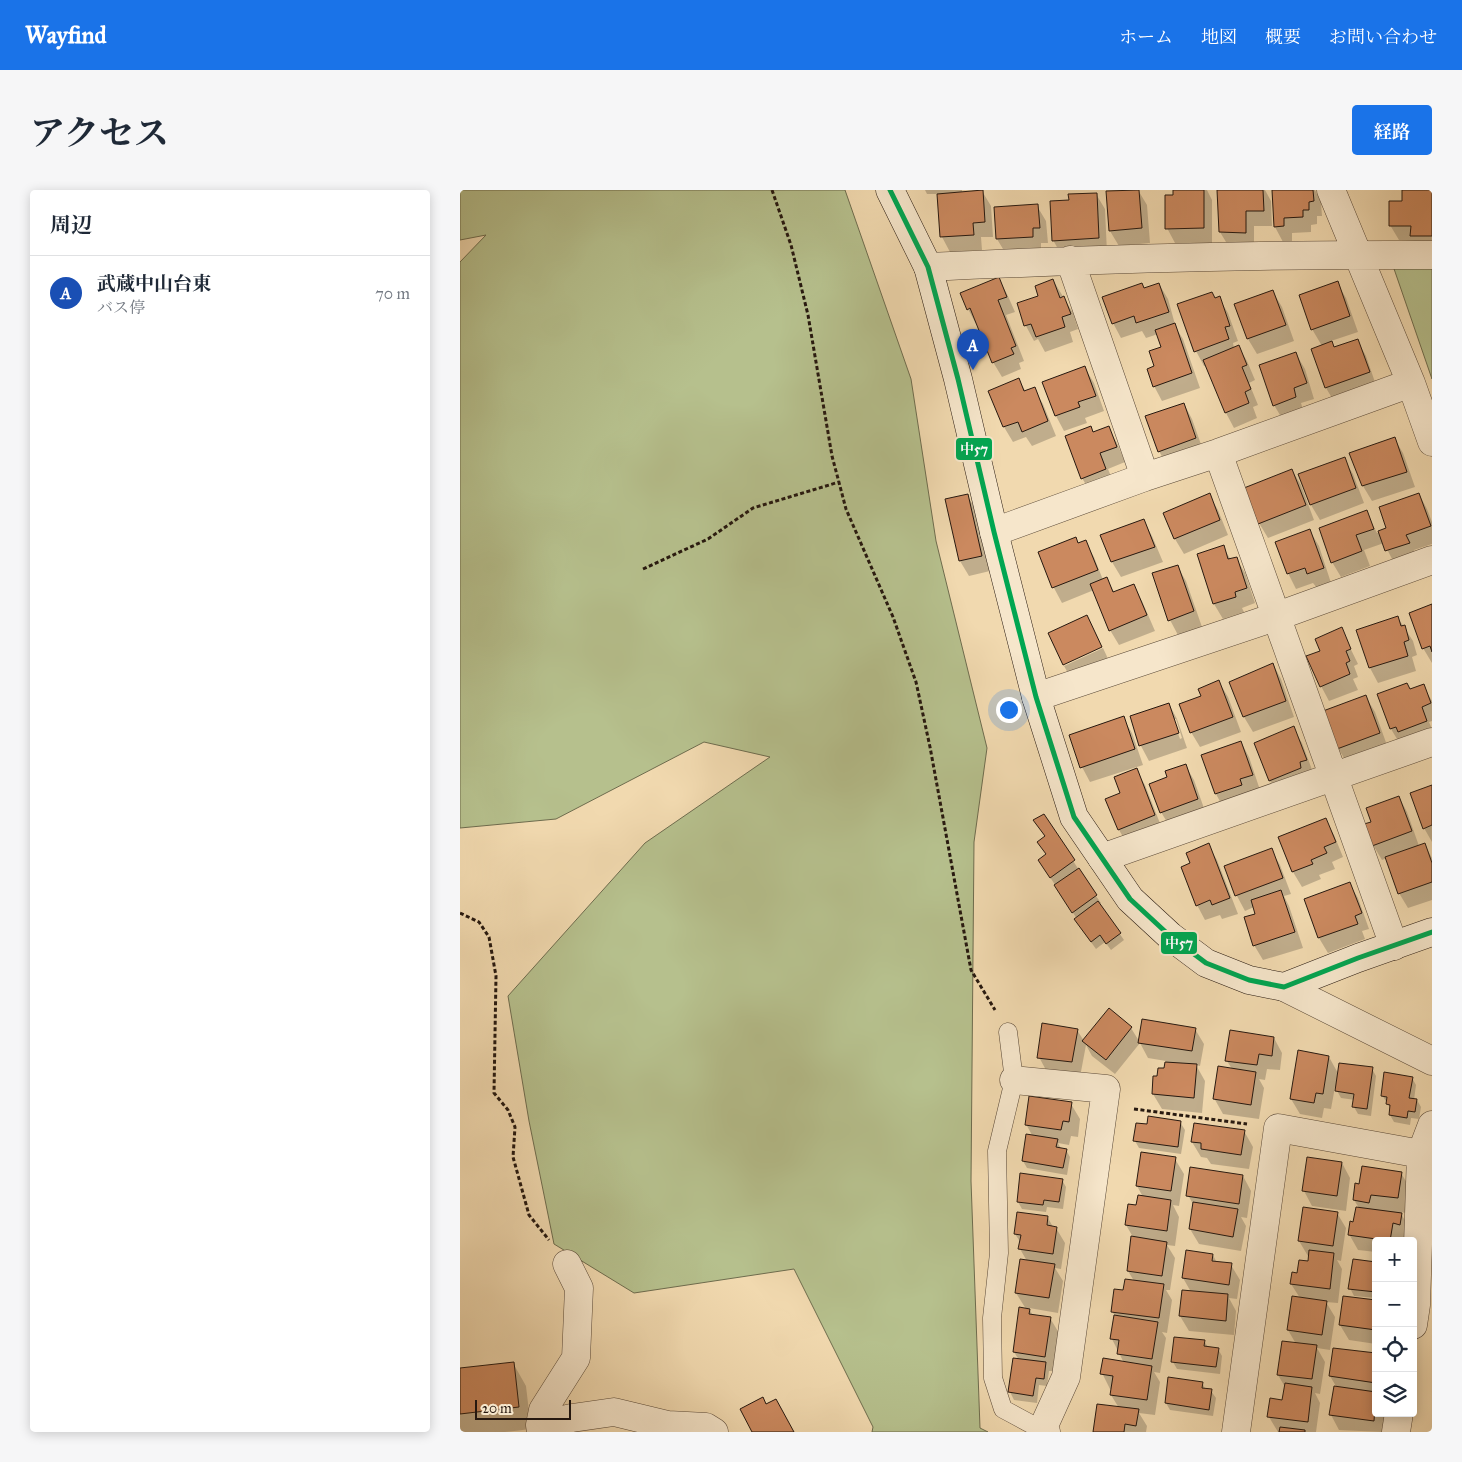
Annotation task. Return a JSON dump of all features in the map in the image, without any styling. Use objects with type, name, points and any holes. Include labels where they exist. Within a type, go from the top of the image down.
[{"type":"street","points":[[890,190],[928,267],[958,379],[1036,698],[1074,817],[1130,899],[1170,936],[1206,963],[1249,980],[1284,987],[1432,1061]]},
{"type":"street","points":[[1331,190],[1411,384],[1432,442]]},
{"type":"street","points":[[928,267],[1070,260],[1358,254],[1432,255]]},
{"type":"street","points":[[1070,260],[1145,477]]},
{"type":"street","points":[[994,532],[1411,384]]},
{"type":"street","points":[[1218,454],[1275,617],[1335,776],[1394,946]]},
{"type":"street","points":[[1036,698],[1275,617],[1432,560]]},
{"type":"street","points":[[1102,858],[1432,742]]},
{"type":"street","points":[[1284,987],[1432,932]]},
{"type":"street","points":[[1014,1080],[1106,1089],[1066,1377],[1044,1431]]},
{"type":"street","points":[[1421,1314],[1421,1154],[1432,1125]]},
{"type":"street","points":[[1236,1432],[1278,1128],[1421,1154]]},
{"type":"street","points":[[568,1264],[579,1288],[576,1358],[543,1410],[540,1429],[572,1418],[614,1412],[668,1425],[706,1427],[714,1432]]},
{"type":"street","points":[[1396,1432],[1398,1417]]},
{"type":"lane","points":[[1008,1032],[1014,1080],[996,1151],[999,1253],[992,1318],[993,1378],[1003,1409],[1044,1431]]},
{"type":"path","points":[[772,190],[791,245],[808,315],[832,456],[846,509],[893,617],[916,682],[930,747],[971,970],[1008,1032]]},
{"type":"path","points":[[643,568],[708,539],[754,508],[839,482]]},
{"type":"path","points":[[460,913],[479,922],[489,937],[496,976],[494,1093],[508,1110],[515,1127],[513,1157],[529,1216],[568,1264]]},
{"type":"path","points":[[1106,1089],[1113,1106],[1278,1128]]},
{"type":"green space","points":[[460,190],[845,190],[911,379],[936,541],[987,748],[974,842],[971,1181],[980,1428],[988,1432],[872,1432],[873,1427],[794,1269],[634,1293],[554,1244],[529,1121],[508,996],[645,843],[770,757],[704,742],[556,819],[460,828],[460,262],[486,235],[460,240]]},
{"type":"green space","points":[[1392,263],[1432,264],[1432,379]]},
{"type":"building","points":[[983,190],[985,222],[973,223],[974,235],[940,237],[937,194]]},
{"type":"building","points":[[1139,190],[1142,228],[1109,231],[1106,191]]},
{"type":"building","points":[[1173,190],[1204,190],[1204,228],[1165,229],[1165,195],[1173,195]]},
{"type":"building","points":[[1217,190],[1263,190],[1264,211],[1246,211],[1246,233],[1219,232]]},
{"type":"building","points":[[1272,190],[1313,190],[1314,201],[1309,202],[1309,210],[1303,210],[1303,217],[1284,218],[1284,226],[1274,227]]},
{"type":"building","points":[[1402,190],[1432,190],[1432,236],[1410,236],[1411,226],[1389,226],[1389,201],[1402,201]]},
{"type":"building","points":[[1097,193],[1099,238],[1052,241],[1050,201],[1069,200],[1068,194]]},
{"type":"building","points":[[1038,204],[1040,228],[1033,228],[1033,237],[996,239],[994,207]]},
{"type":"building","points":[[999,277],[1007,297],[998,300],[1016,346],[1011,348],[1014,354],[992,363],[970,308],[967,310],[960,293]]},
{"type":"building","points":[[1053,279],[1060,298],[1064,296],[1071,314],[1062,317],[1065,327],[1036,337],[1031,324],[1024,326],[1017,303],[1038,296],[1035,286]]},
{"type":"building","points":[[1338,281],[1350,316],[1311,330],[1299,295]]},
{"type":"building","points":[[1142,283],[1144,288],[1159,283],[1169,312],[1136,323],[1134,316],[1112,324],[1102,297]]},
{"type":"building","points":[[1273,290],[1286,325],[1247,339],[1234,304]]},
{"type":"building","points":[[1212,292],[1215,298],[1220,296],[1230,326],[1225,327],[1229,339],[1194,352],[1177,304]]},
{"type":"building","points":[[1175,323],[1192,373],[1153,387],[1147,369],[1154,366],[1149,351],[1161,347],[1155,330]]},
{"type":"building","points":[[1358,339],[1370,372],[1325,388],[1311,349],[1332,341],[1334,347]]},
{"type":"building","points":[[1239,345],[1247,365],[1242,367],[1251,389],[1245,392],[1249,403],[1225,413],[1203,360]]},
{"type":"building","points":[[1296,352],[1307,383],[1294,388],[1296,397],[1273,406],[1259,365]]},
{"type":"building","points":[[1085,366],[1096,396],[1078,402],[1080,407],[1055,416],[1042,382]]},
{"type":"building","points":[[1019,378],[1024,391],[1035,387],[1048,421],[1022,432],[1018,422],[1003,427],[988,391]]},
{"type":"building","points":[[1184,403],[1196,438],[1158,452],[1145,416]]},
{"type":"building","points":[[1091,426],[1093,432],[1109,426],[1117,447],[1100,453],[1106,469],[1081,479],[1065,436]]},
{"type":"building","points":[[1395,437],[1407,472],[1362,486],[1349,453]]},
{"type":"building","points":[[1345,457],[1356,488],[1310,505],[1298,474]]},
{"type":"building","points":[[1292,469],[1306,505],[1258,524],[1244,488]]},
{"type":"building","points":[[1210,493],[1220,520],[1174,539],[1163,513]]},
{"type":"building","points":[[1419,493],[1431,526],[1406,535],[1410,543],[1385,551],[1378,531],[1386,528],[1379,507]]},
{"type":"building","points":[[968,494],[982,556],[959,561],[945,499]]},
{"type":"building","points":[[1367,510],[1374,529],[1356,535],[1362,551],[1331,563],[1319,528]]},
{"type":"building","points":[[1144,519],[1155,547],[1111,562],[1100,535]]},
{"type":"building","points":[[1310,529],[1324,568],[1307,574],[1305,568],[1287,574],[1275,542]]},
{"type":"building","points":[[1076,537],[1078,543],[1086,540],[1098,570],[1052,588],[1038,552]]},
{"type":"building","points":[[1224,545],[1228,559],[1237,557],[1247,588],[1235,592],[1236,597],[1213,604],[1197,554]]},
{"type":"building","points":[[1178,565],[1194,611],[1168,621],[1152,573]]},
{"type":"building","points":[[1107,577],[1113,592],[1134,584],[1147,615],[1109,631],[1090,584]]},
{"type":"building","points":[[1432,604],[1432,652],[1430,646],[1422,649],[1409,613]]},
{"type":"building","points":[[1087,615],[1102,647],[1063,665],[1048,633]]},
{"type":"building","points":[[1398,616],[1401,626],[1405,625],[1409,640],[1404,642],[1408,656],[1369,668],[1356,630]]},
{"type":"building","points":[[1342,627],[1351,649],[1346,651],[1350,661],[1346,663],[1350,674],[1320,687],[1306,656],[1320,651],[1315,639]]},
{"type":"building","points":[[1273,663],[1286,701],[1243,717],[1229,682]]},
{"type":"building","points":[[1219,680],[1233,717],[1190,733],[1179,704],[1201,696],[1198,689]]},
{"type":"building","points":[[1407,683],[1410,689],[1424,684],[1431,703],[1422,707],[1427,721],[1398,732],[1396,727],[1390,729],[1377,694]]},
{"type":"building","points":[[1366,695],[1380,733],[1337,749],[1323,711]]},
{"type":"building","points":[[1169,703],[1179,733],[1139,746],[1130,716]]},
{"type":"building","points":[[1124,716],[1135,749],[1080,768],[1069,735]]},
{"type":"building","points":[[1294,726],[1307,760],[1300,762],[1301,768],[1269,781],[1254,743]]},
{"type":"building","points":[[1241,741],[1253,775],[1240,779],[1242,785],[1215,794],[1201,755]]},
{"type":"building","points":[[1186,764],[1198,799],[1160,813],[1149,784],[1167,777],[1165,771]]},
{"type":"building","points":[[1137,768],[1155,815],[1118,830],[1105,799],[1120,793],[1114,777]]},
{"type":"building","points":[[1432,785],[1432,825],[1423,829],[1410,793]]},
{"type":"building","points":[[1399,796],[1412,831],[1372,846],[1364,824],[1371,822],[1366,808]]},
{"type":"building","points":[[1044,814],[1075,860],[1050,878],[1038,860],[1046,854],[1037,842],[1045,836],[1033,820]]},
{"type":"building","points":[[1326,818],[1336,842],[1324,847],[1327,853],[1311,860],[1313,864],[1292,872],[1278,837]]},
{"type":"building","points":[[1209,843],[1230,898],[1212,905],[1210,900],[1196,906],[1181,867],[1190,863],[1186,853]]},
{"type":"building","points":[[1425,843],[1432,863],[1432,882],[1398,894],[1385,857]]},
{"type":"building","points":[[1272,848],[1283,878],[1235,896],[1224,866]]},
{"type":"building","points":[[1079,868],[1097,895],[1072,913],[1054,885]]},
{"type":"building","points":[[1350,882],[1362,913],[1355,916],[1358,924],[1318,938],[1304,899]]},
{"type":"building","points":[[1281,890],[1295,932],[1253,946],[1244,917],[1255,914],[1251,900]]},
{"type":"building","points":[[1098,901],[1121,933],[1106,944],[1100,935],[1091,942],[1074,919]]},
{"type":"building","points":[[1109,1008],[1132,1027],[1106,1060],[1082,1041]]},
{"type":"building","points":[[1142,1019],[1196,1028],[1192,1051],[1138,1043]]},
{"type":"building","points":[[1042,1023],[1078,1029],[1072,1062],[1037,1058]]},
{"type":"building","points":[[1230,1030],[1274,1037],[1272,1056],[1259,1054],[1257,1065],[1225,1061]]},
{"type":"building","points":[[1298,1050],[1329,1056],[1323,1094],[1316,1093],[1314,1103],[1290,1099]]},
{"type":"building","points":[[1165,1062],[1197,1064],[1194,1098],[1152,1094],[1153,1076],[1157,1076],[1158,1068],[1164,1068]]},
{"type":"building","points":[[1339,1063],[1373,1067],[1367,1109],[1352,1107],[1354,1094],[1335,1091]]},
{"type":"building","points":[[1218,1066],[1256,1072],[1251,1105],[1213,1099]]},
{"type":"building","points":[[1384,1072],[1413,1077],[1409,1098],[1417,1099],[1415,1112],[1408,1111],[1407,1118],[1389,1115],[1390,1105],[1386,1104],[1387,1097],[1381,1096]]},
{"type":"building","points":[[1029,1096],[1072,1102],[1069,1122],[1063,1121],[1061,1130],[1025,1125]]},
{"type":"building","points":[[1148,1116],[1181,1121],[1178,1147],[1133,1141],[1136,1123],[1147,1124]]},
{"type":"building","points":[[1194,1123],[1245,1130],[1241,1155],[1201,1149],[1201,1143],[1191,1142]]},
{"type":"building","points":[[1026,1134],[1058,1139],[1056,1147],[1067,1149],[1063,1168],[1022,1161]]},
{"type":"building","points":[[1141,1152],[1176,1157],[1171,1191],[1136,1186]]},
{"type":"building","points":[[1307,1157],[1342,1162],[1337,1196],[1302,1191]]},
{"type":"building","points":[[1362,1166],[1402,1172],[1398,1198],[1371,1195],[1369,1203],[1353,1200],[1355,1183],[1359,1184]]},
{"type":"building","points":[[1190,1167],[1243,1175],[1239,1204],[1186,1196]]},
{"type":"building","points":[[1020,1173],[1063,1179],[1059,1202],[1044,1200],[1043,1205],[1017,1202]]},
{"type":"building","points":[[1138,1195],[1171,1200],[1167,1231],[1125,1225],[1128,1204],[1136,1205]]},
{"type":"building","points":[[1193,1202],[1238,1209],[1233,1237],[1189,1229]]},
{"type":"building","points":[[1303,1207],[1338,1212],[1333,1246],[1298,1241]]},
{"type":"building","points":[[1356,1207],[1402,1213],[1400,1225],[1393,1223],[1391,1237],[1372,1238],[1348,1235],[1350,1221],[1353,1222]]},
{"type":"building","points":[[1017,1212],[1048,1216],[1047,1225],[1057,1227],[1053,1254],[1018,1249],[1021,1235],[1014,1234]]},
{"type":"building","points":[[1131,1236],[1167,1242],[1162,1276],[1127,1271]]},
{"type":"building","points":[[1186,1250],[1213,1254],[1212,1261],[1232,1263],[1229,1285],[1182,1278]]},
{"type":"building","points":[[1309,1250],[1334,1253],[1330,1289],[1290,1284],[1292,1272],[1297,1273],[1299,1260],[1308,1261]]},
{"type":"building","points":[[1020,1259],[1055,1264],[1049,1298],[1015,1293]]},
{"type":"building","points":[[1353,1259],[1372,1261],[1372,1292],[1348,1289]]},
{"type":"building","points":[[1125,1279],[1164,1284],[1159,1318],[1111,1312],[1114,1289],[1123,1290]]},
{"type":"building","points":[[1182,1290],[1228,1294],[1226,1321],[1179,1316]]},
{"type":"building","points":[[1292,1296],[1327,1301],[1322,1335],[1287,1330]]},
{"type":"building","points":[[1343,1296],[1372,1300],[1372,1329],[1339,1325]]},
{"type":"building","points":[[1019,1307],[1030,1309],[1029,1314],[1051,1317],[1045,1357],[1013,1352]]},
{"type":"building","points":[[1114,1315],[1158,1322],[1152,1359],[1117,1354],[1119,1340],[1110,1339]]},
{"type":"building","points":[[1174,1337],[1205,1340],[1204,1346],[1219,1348],[1216,1367],[1171,1362]]},
{"type":"building","points":[[1282,1341],[1317,1345],[1312,1379],[1277,1375]]},
{"type":"building","points":[[1333,1348],[1372,1353],[1372,1382],[1329,1376]]},
{"type":"building","points":[[1013,1358],[1046,1362],[1044,1379],[1036,1378],[1033,1396],[1008,1392]]},
{"type":"building","points":[[1103,1358],[1152,1366],[1147,1400],[1110,1395],[1113,1376],[1100,1374]]},
{"type":"building","points":[[514,1362],[519,1407],[460,1414],[460,1368]]},
{"type":"building","points":[[1168,1377],[1203,1382],[1202,1388],[1212,1389],[1209,1410],[1165,1403]]},
{"type":"building","points":[[1285,1383],[1312,1387],[1308,1422],[1267,1417],[1270,1398],[1282,1400]]},
{"type":"building","points":[[1334,1386],[1372,1391],[1372,1417],[1374,1417],[1374,1421],[1329,1415]]},
{"type":"building","points":[[763,1397],[766,1404],[776,1399],[794,1432],[752,1432],[740,1409]]},
{"type":"building","points":[[1097,1404],[1139,1409],[1136,1426],[1125,1424],[1124,1432],[1093,1432]]},
{"type":"building","points":[[1280,1427],[1305,1430],[1305,1432],[1279,1432]]},
{"type":"transit line","name":"中57","points":[[890,190],[928,267],[958,379],[1036,697],[1074,817],[1130,899],[1170,936],[1206,963],[1249,980],[1284,987],[1432,932]]},
{"type":"place","name":"武蔵中山台東","points":[[973,370]]}]
